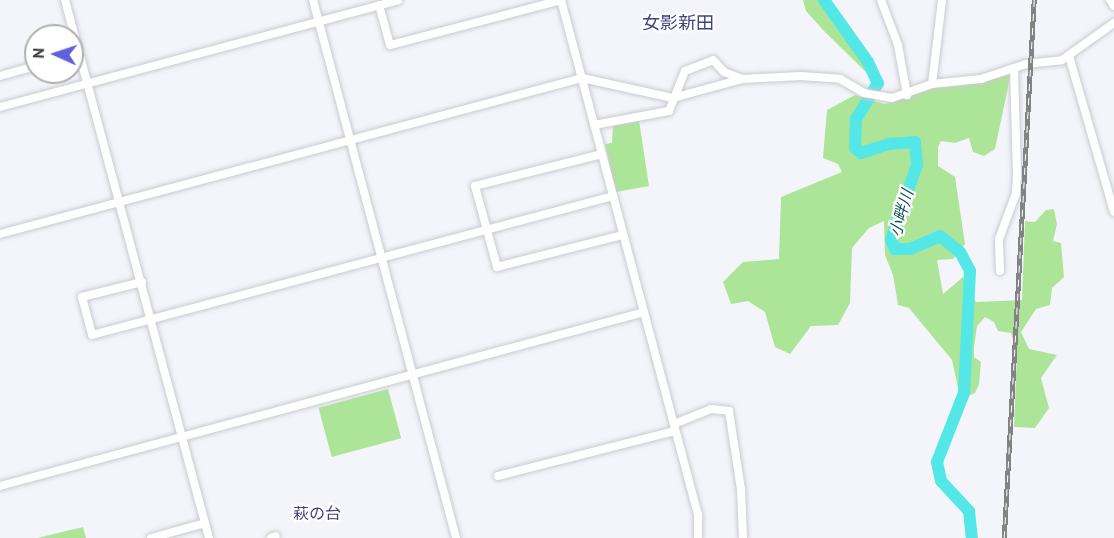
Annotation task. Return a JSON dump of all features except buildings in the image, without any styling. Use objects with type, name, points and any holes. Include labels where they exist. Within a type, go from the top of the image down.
[{"type":"street","points":[[65,0],[70,24]]},
{"type":"street","points":[[313,0],[456,538]]},
{"type":"street","points":[[0,107],[398,0]]},
{"type":"street","points":[[377,4],[390,45],[561,0],[698,515],[698,538]]},
{"type":"street","points":[[881,0],[898,45],[907,95]]},
{"type":"street","points":[[932,84],[942,0]]},
{"type":"street","points":[[1110,0],[1114,6]]},
{"type":"street","points":[[0,234],[582,78],[673,98],[742,79],[840,79],[880,99],[907,95],[932,84],[981,79],[1014,68],[1069,56],[1114,23]]},
{"type":"street","points":[[1069,56],[1111,189],[1114,212]]},
{"type":"street","points":[[594,125],[669,111],[685,70],[713,60],[724,72],[742,79]]},
{"type":"street","points":[[1000,271],[999,239],[1016,194],[1014,68]]},
{"type":"street","points":[[0,76],[24,69]]},
{"type":"street","points":[[84,75],[152,319],[209,538]]},
{"type":"street","points":[[602,154],[475,186],[497,267],[623,235]]},
{"type":"street","points":[[142,282],[82,297],[92,335],[613,196]]},
{"type":"street","points":[[0,486],[644,312]]},
{"type":"street","points":[[498,476],[674,428],[711,409],[729,411],[742,501],[743,538]]},
{"type":"street","points":[[151,538],[205,523]]},
{"type":"green space","points":[[803,0],[828,0],[870,76],[806,11]]},
{"type":"green space","points":[[1011,73],[995,149],[984,156],[973,152],[969,138],[955,143],[941,141],[938,147],[938,166],[955,177],[965,244],[953,259],[937,260],[943,294],[963,277],[976,302],[1022,300],[1025,221],[1035,222],[1046,210],[1054,209],[1057,224],[1053,241],[1061,243],[1064,277],[1052,288],[1050,305],[1036,309],[1021,332],[1029,349],[1057,355],[1041,378],[1049,408],[1035,428],[1014,427],[1017,352],[1011,333],[998,331],[994,322],[985,317],[977,326],[974,347],[974,357],[981,362],[979,384],[975,393],[968,396],[959,392],[952,360],[909,308],[898,305],[893,275],[885,255],[884,221],[869,228],[852,248],[850,303],[838,325],[811,326],[790,354],[775,347],[765,312],[748,301],[731,304],[723,282],[743,262],[779,259],[781,197],[842,172],[838,164],[823,158],[827,110],[855,95],[885,104],[933,86]]},
{"type":"green space","points":[[639,120],[649,186],[616,192],[605,144],[612,143],[613,125]]},
{"type":"green space","points":[[388,389],[401,438],[332,457],[318,408]]},
{"type":"green space","points":[[83,527],[86,538],[37,538]]},
{"type":"waterway","name":"小畔川","points":[[824,0],[868,62],[878,83],[856,119],[855,148],[861,153],[888,144],[915,142],[917,165],[891,240],[895,249],[910,249],[940,236],[960,252],[970,271],[964,393],[937,462],[941,481],[969,511],[972,538]]},
{"type":"railway","points":[[1004,538],[1034,0]]},
{"type":"district","name":"女影新田","points":[[678,23]]},
{"type":"district","name":"萩の台","points":[[317,513]]}]
